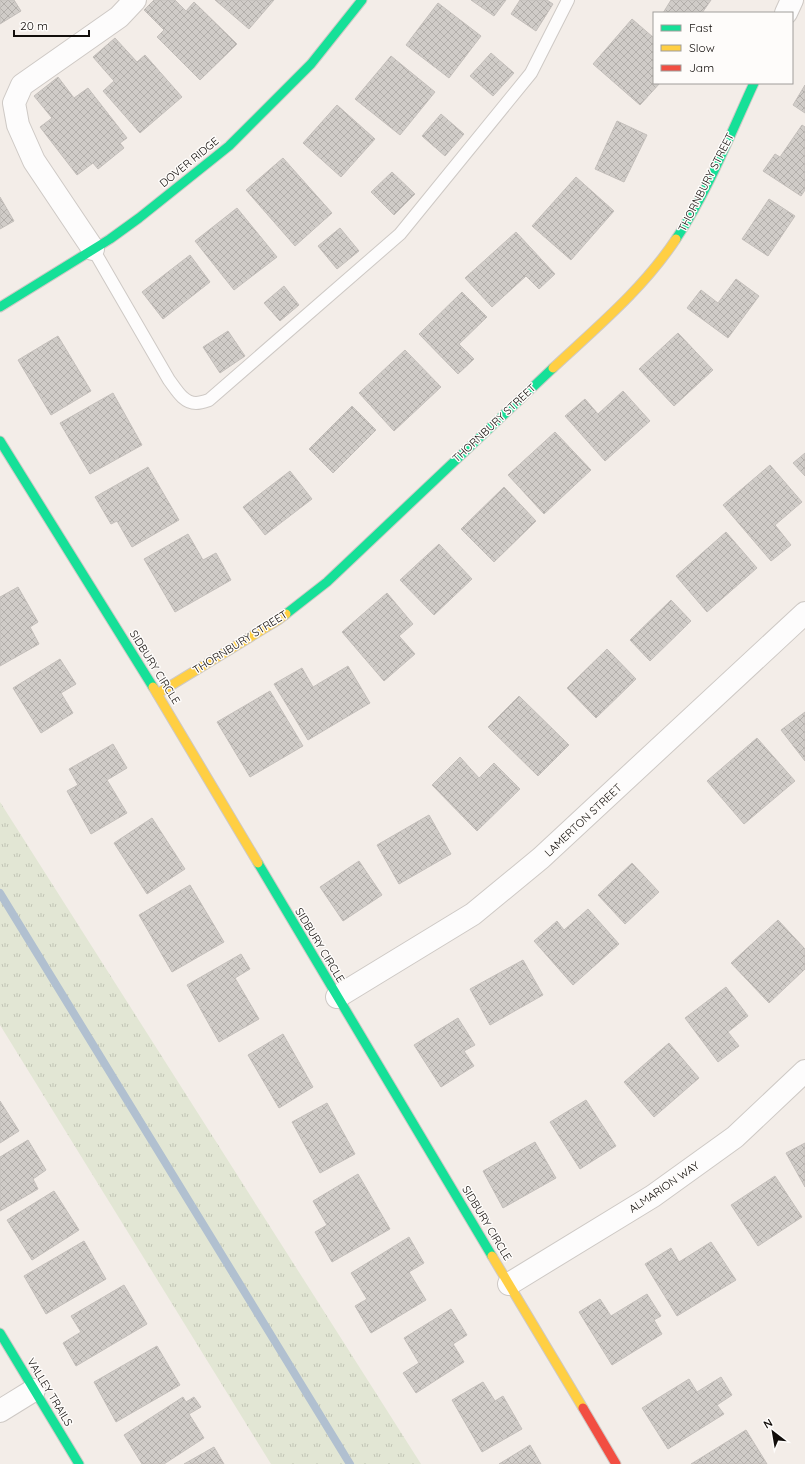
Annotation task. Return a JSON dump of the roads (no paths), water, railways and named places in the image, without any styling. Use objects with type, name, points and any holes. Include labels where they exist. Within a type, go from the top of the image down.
[{"type":"street","points":[[93,249],[34,161],[18,125],[14,103],[22,85],[119,17],[135,0]]},
{"type":"street","name":"DOVER RIDGE","points":[[0,307],[93,249],[139,218],[229,146],[311,64],[362,0]]},
{"type":"street","points":[[786,12],[792,0]]},
{"type":"street","name":"THORNBURY STREET","points":[[157,694],[278,620],[327,582],[640,285],[665,256],[686,224],[718,161],[754,84]]},
{"type":"street","name":"SIDBURY CIRCLE","points":[[0,441],[157,694],[616,1464]]},
{"type":"street","name":"LAMERTON STREET","points":[[337,997],[473,914],[541,858],[805,613]]},
{"type":"street","name":"ALMARION WAY","points":[[510,1284],[653,1196],[735,1137],[805,1071]]},
{"type":"street","name":"VALLEY TRAILS","points":[[0,1333],[79,1464]]},
{"type":"street","points":[[0,1410],[34,1390]]},
{"type":"lane","points":[[93,249],[169,380],[178,392],[187,400],[197,403],[209,400],[400,234],[531,73],[568,0]]},
{"type":"waterway","points":[[0,893],[350,1464]]}]
